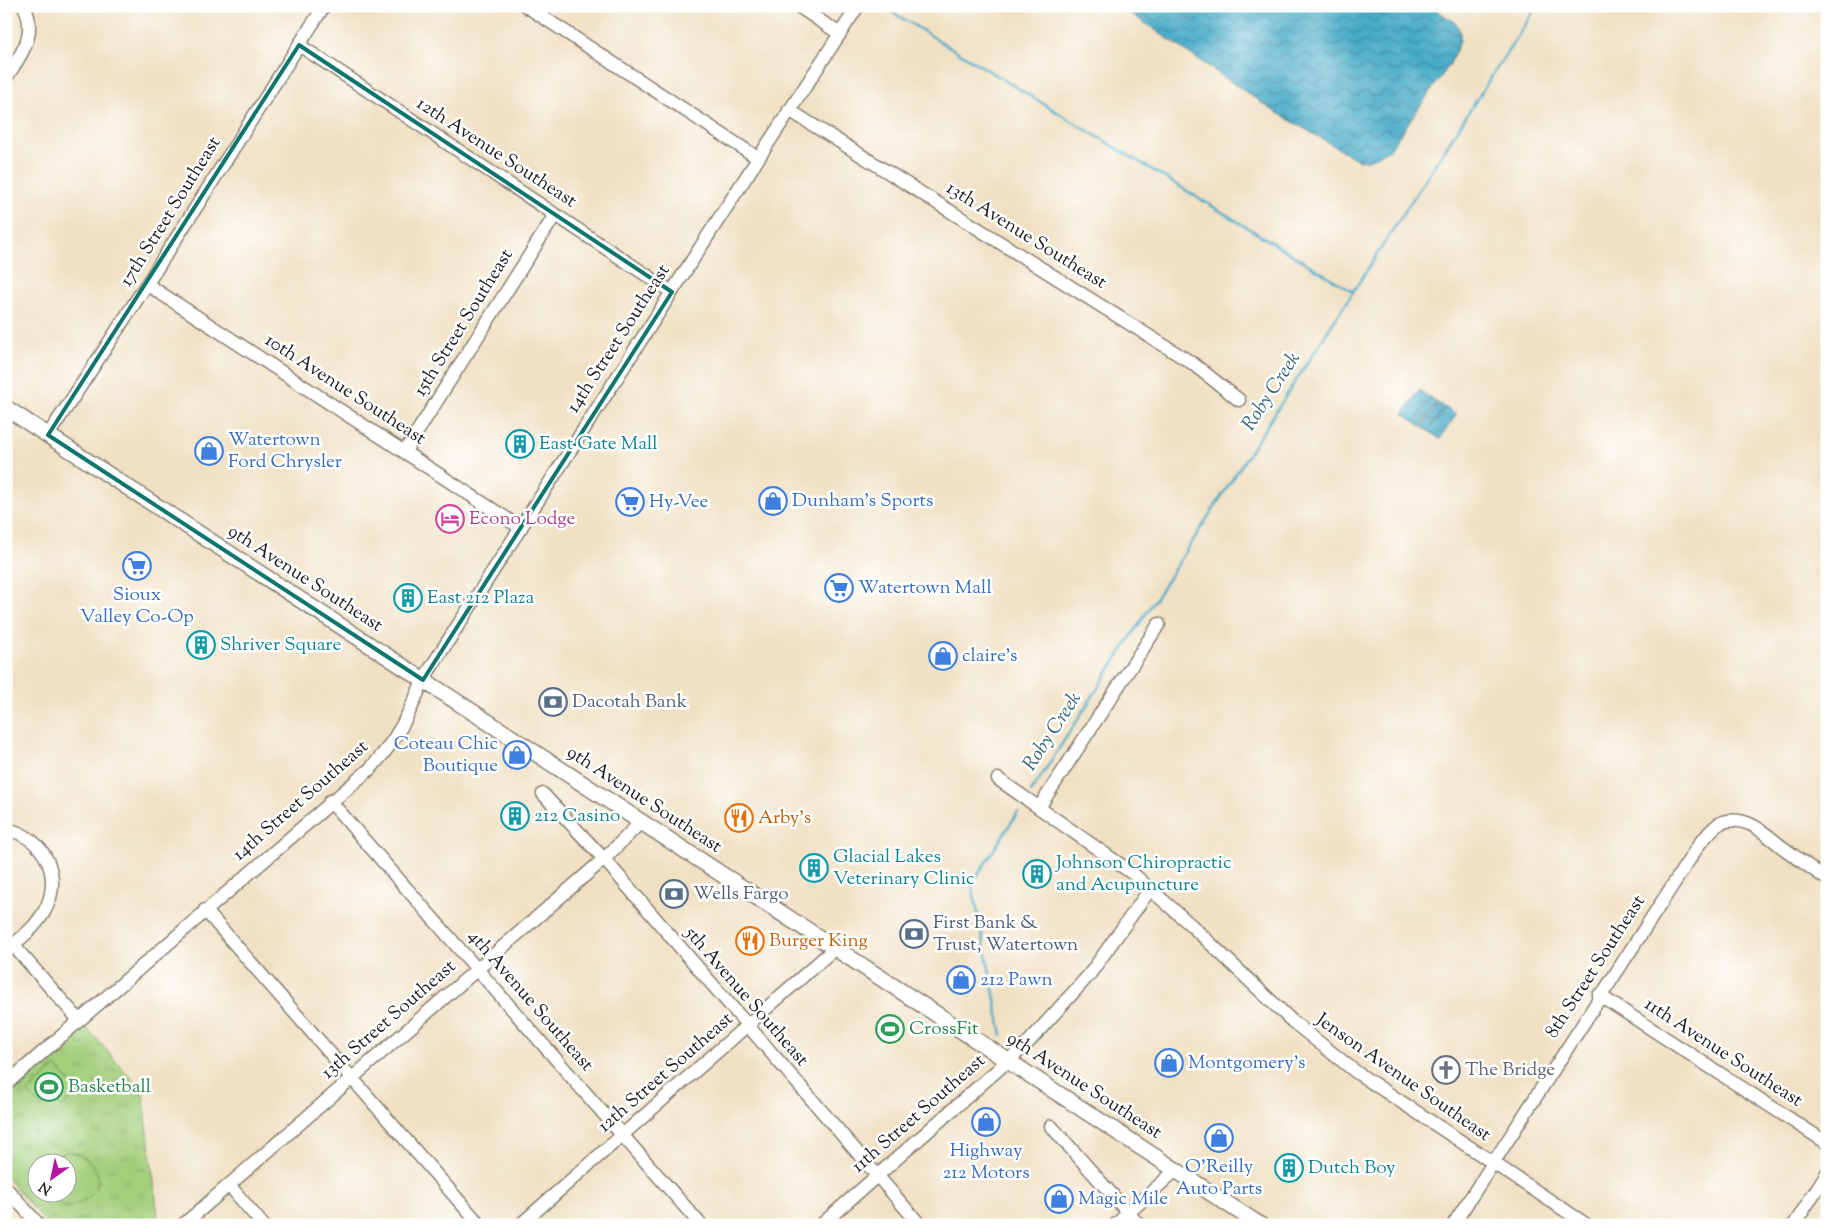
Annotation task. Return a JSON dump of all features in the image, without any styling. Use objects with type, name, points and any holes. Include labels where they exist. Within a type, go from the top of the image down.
[{"type":"main road","name":"9th Avenue Southeast","points":[[6,408],[1260,1225]]},
{"type":"street","points":[[6,78],[29,41],[28,14],[24,6]]},
{"type":"street","name":"17th Street Southeast","points":[[48,435],[148,285],[208,187],[324,6]]},
{"type":"street","points":[[526,6],[758,158]]},
{"type":"street","points":[[798,6],[840,34]]},
{"type":"street","name":"14th Street Southeast","points":[[6,1084],[330,801],[371,768],[388,749],[404,725],[423,680],[758,158],[858,6]]},
{"type":"street","name":"12th Avenue Southeast","points":[[299,45],[672,292]]},
{"type":"street","name":"13th Avenue Southeast","points":[[789,110],[1192,363],[1239,400]]},
{"type":"street","name":"15th Street Southeast","points":[[405,452],[555,215]]},
{"type":"street","name":"10th Avenue Southeast","points":[[148,285],[521,528]]},
{"type":"street","points":[[1040,806],[1159,624]]},
{"type":"street","name":"Jenson Avenue Southeast","points":[[998,779],[1040,806],[1150,888],[1292,1021],[1322,1046],[1397,1101],[1587,1225]]},
{"type":"street","name":"5th Avenue Southeast","points":[[543,794],[604,859],[746,1026],[920,1225]]},
{"type":"street","name":"4th Avenue Southeast","points":[[330,801],[701,1225]]},
{"type":"street","name":"13th Street Southeast","points":[[183,1225],[604,859],[641,822]]},
{"type":"street","name":"8th Street Southeast","points":[[1454,1225],[1600,995],[1700,843],[1715,827],[1724,822],[1748,823],[1762,830],[1780,846],[1827,879]]},
{"type":"street","points":[[6,829],[23,834],[34,840],[42,852],[52,877],[52,889],[38,920],[10,948],[79,1020]]},
{"type":"street","name":"11th Street Southeast","points":[[821,1225],[1009,1062],[1089,975],[1150,888]]},
{"type":"street","points":[[205,910],[480,1225]]},
{"type":"street","name":"12th Street Southeast","points":[[520,1225],[835,948]]},
{"type":"street","name":"11th Avenue Southeast","points":[[1600,995],[1827,1143]]},
{"type":"street","points":[[1051,1126],[1139,1225]]},
{"type":"street","points":[[1115,1225],[1176,1170]]},
{"type":"street","points":[[1794,1225],[1827,1173]]},
{"type":"street","points":[[229,1185],[263,1225]]},
{"type":"street","points":[[6,1188],[38,1225]]},
{"type":"highlighted area","points":[[299,45],[672,292],[423,680],[48,435]]},
{"type":"green space","points":[[85,1026],[143,1092],[159,1225],[48,1225],[30,1204],[78,1204],[78,1154],[28,1154],[28,1202],[6,1177],[6,1094]]},
{"type":"green space","name":"Basketball","points":[[56,1066],[79,1092],[62,1107],[53,1098],[42,1108],[28,1092]]},
{"type":"green space","points":[[69,1151],[77,1154],[62,1154]]},
{"type":"green space","points":[[78,1154],[88,1161],[98,1175],[94,1191],[78,1203]]},
{"type":"green space","points":[[60,1204],[77,1204],[70,1207]]},
{"type":"water","points":[[1120,6],[1430,6],[1456,23],[1460,31],[1460,41],[1450,64],[1390,149],[1369,160],[1358,160],[1269,108]]},
{"type":"water","points":[[1419,390],[1437,402],[1421,426],[1403,414]]},
{"type":"water","points":[[1438,403],[1444,407],[1431,427],[1445,407],[1456,415],[1440,439],[1422,427]]},
{"type":"waterway","points":[[882,6],[1352,291]]},
{"type":"waterway","name":"Roby Creek","points":[[1031,792],[1537,6]]},
{"type":"waterway","name":"Roby Creek","points":[[1002,1035],[972,884],[1018,812]]},
{"type":"place","name":"East Gate Mall","points":[[520,444]]},
{"type":"place","name":"Watertown Ford Chrysler","points":[[209,451]]},
{"type":"place","name":"Dunham's Sports","points":[[773,501]]},
{"type":"place","name":"Hy-Vee","points":[[630,502]]},
{"type":"place","name":"Econo Lodge","points":[[450,519]]},
{"type":"place","name":"Sioux Valley Co-Op","points":[[137,566]]},
{"type":"place","name":"Watertown Mall","points":[[839,588]]},
{"type":"place","name":"East 212 Plaza","points":[[408,598]]},
{"type":"place","name":"Shriver Square","points":[[201,645]]},
{"type":"place","name":"claire's","points":[[943,656]]},
{"type":"place","name":"Dacotah Bank","points":[[553,702]]},
{"type":"place","name":"Coteau Chic Boutique","points":[[517,755]]},
{"type":"place","name":"212 Casino","points":[[515,816]]},
{"type":"place","name":"Arby's","points":[[739,818]]},
{"type":"place","name":"Glacial Lakes Veterinary Clinic","points":[[814,868]]},
{"type":"place","name":"Johnson Chiropractic and Acupuncture","points":[[1037,874]]},
{"type":"place","name":"Wells Fargo","points":[[674,894]]},
{"type":"place","name":"First Bank & Trust, Watertown","points":[[914,934]]},
{"type":"place","name":"Burger King","points":[[750,941]]},
{"type":"place","name":"212 Pawn","points":[[961,980]]},
{"type":"place","name":"CrossFit","points":[[890,1029]]},
{"type":"place","name":"Montgomery's","points":[[1169,1063]]},
{"type":"place","name":"The Bridge","points":[[1446,1070]]},
{"type":"place","name":"Basketball","points":[[49,1087]]},
{"type":"place","name":"Highway 212 Motors","points":[[986,1122]]},
{"type":"place","name":"O'Reilly Auto Parts","points":[[1219,1138]]},
{"type":"place","name":"Dutch Boy","points":[[1289,1168]]},
{"type":"place","name":"Magic Mile","points":[[1059,1199]]}]
